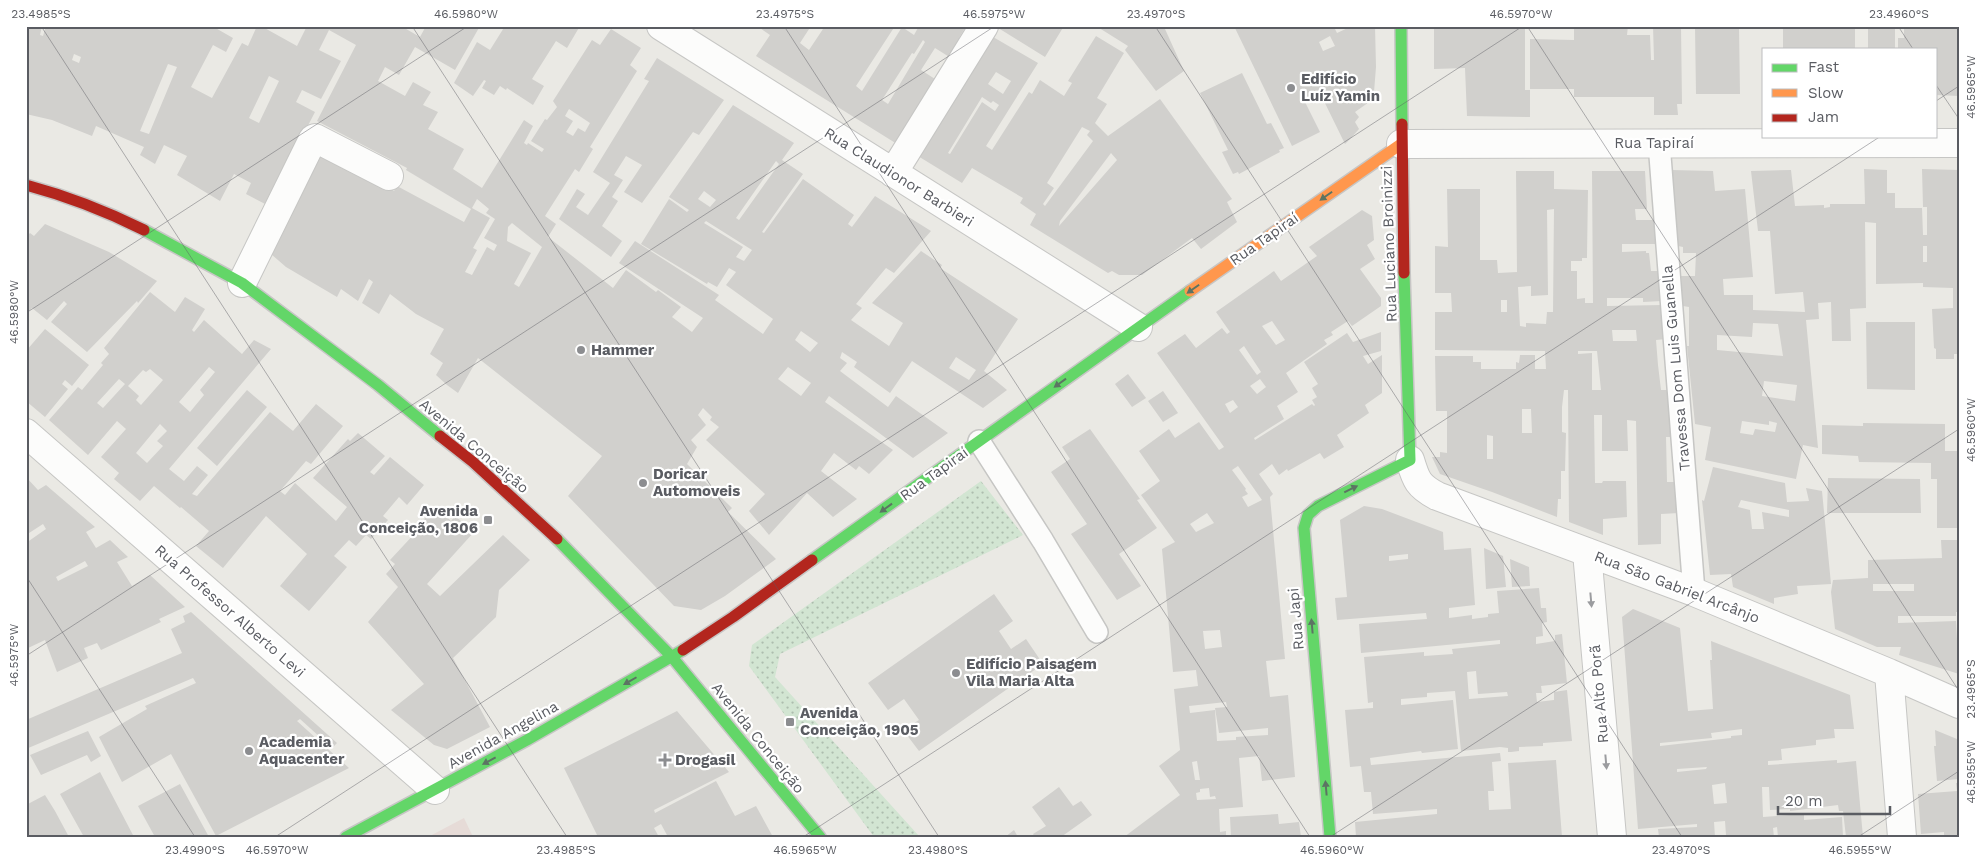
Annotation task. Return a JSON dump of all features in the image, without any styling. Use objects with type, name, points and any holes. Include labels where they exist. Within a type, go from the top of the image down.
[{"type":"street","name":"Rua Claudionor Barbieri","points":[[661,26],[1138,327]]},
{"type":"street","points":[[893,173],[984,26]]},
{"type":"street","name":"Rua Luciano Broinizzi","points":[[1401,26],[1402,194],[1410,460]]},
{"type":"street","points":[[242,283],[312,139],[315,138],[389,176]]},
{"type":"street","name":"Rua Tapiraí","points":[[672,657],[733,617],[1138,327],[1372,170],[1401,144],[1959,143]]},
{"type":"street","points":[[1393,184],[1402,194]]},
{"type":"street","name":"Avenida Conceição","points":[[26,185],[60,194],[109,213],[166,240],[242,283],[378,385],[472,462],[555,538],[672,657],[820,837]]},
{"type":"street","name":"Rua Professor Alberto Levi","points":[[26,433],[435,790]]},
{"type":"street","name":"Rua São Gabriel Arcânjo","points":[[1410,460],[1416,480],[1427,491],[1437,496],[1694,592],[1889,672],[1959,704]]},
{"type":"street","name":"Rua Japi","points":[[1330,837],[1304,528],[1308,516],[1318,506],[1410,460]]},
{"type":"street","name":"Rua Alto Porã","points":[[1586,552],[1612,837]]},
{"type":"street","name":"Avenida Angelina","points":[[346,837],[527,740],[672,657]]},
{"type":"street","points":[[1889,672],[1902,837]]},
{"type":"lane","name":"Travessa Dom Luis Guanella","points":[[1658,143],[1694,592]]},
{"type":"lane","points":[[980,441],[1097,632]]},
{"type":"shaded area","points":[[464,818],[473,837],[428,837]]},
{"type":"green space","points":[[981,481],[1023,535],[780,654],[775,677],[919,836],[874,837],[749,666],[752,645]]},
{"type":"building","points":[[26,26],[42,26],[40,35],[43,36],[46,26],[212,26],[233,38],[226,52],[213,45],[191,87],[212,98],[242,43],[248,46],[257,26],[261,26],[297,46],[307,26],[401,26],[420,37],[426,26],[480,26],[455,70],[415,47],[399,75],[385,67],[378,81],[405,96],[413,82],[431,92],[423,105],[438,112],[428,129],[464,149],[453,169],[482,188],[524,120],[533,126],[524,143],[527,145],[528,143],[542,152],[544,149],[531,141],[545,119],[547,120],[557,107],[553,101],[592,40],[600,45],[611,29],[641,48],[630,65],[637,71],[590,147],[593,149],[579,172],[575,169],[545,216],[556,224],[548,237],[613,288],[626,270],[656,292],[658,290],[681,307],[672,317],[692,332],[703,318],[619,263],[635,241],[719,295],[715,300],[763,334],[773,319],[726,285],[736,272],[729,268],[717,287],[708,282],[707,284],[641,244],[669,199],[687,212],[689,210],[669,197],[733,105],[794,143],[782,160],[803,174],[762,232],[764,233],[803,179],[854,215],[848,224],[852,227],[875,196],[931,231],[894,273],[886,268],[856,304],[862,308],[851,320],[889,346],[903,323],[872,303],[921,251],[942,265],[940,268],[1018,319],[984,371],[1007,390],[983,408],[912,361],[890,393],[854,367],[857,362],[842,352],[840,358],[847,363],[840,371],[888,407],[896,396],[948,433],[913,458],[829,396],[825,402],[893,450],[869,474],[859,466],[856,470],[834,453],[821,471],[857,499],[833,517],[807,493],[769,535],[749,511],[765,494],[706,440],[719,427],[710,420],[712,417],[703,408],[698,415],[706,425],[691,440],[697,447],[687,464],[732,508],[728,512],[776,559],[725,596],[701,610],[674,606],[568,496],[602,456],[478,358],[458,393],[447,385],[436,375],[443,363],[430,354],[444,329],[416,314],[390,294],[379,314],[362,303],[373,282],[369,279],[358,301],[341,289],[337,297],[286,267],[271,254],[323,151],[394,191],[397,186],[464,222],[471,209],[406,170],[407,168],[317,121],[356,45],[329,30],[319,50],[341,61],[321,99],[302,90],[296,102],[315,112],[267,205],[246,194],[251,183],[234,174],[220,201],[177,175],[187,156],[164,145],[155,164],[140,155],[144,147],[96,126],[92,136],[52,120],[26,114]],"holes":[[[74,54],[81,57],[79,63],[72,60]],[[168,64],[177,67],[149,134],[140,131]],[[269,76],[279,81],[259,123],[249,118]],[[569,109],[590,123],[585,132],[578,128],[573,136],[566,132],[573,121],[565,116]],[[776,161],[779,164],[739,220],[736,218]],[[704,191],[716,200],[710,207],[698,199]],[[477,199],[489,209],[486,213],[495,219],[484,238],[497,245],[494,251],[487,247],[472,275],[465,272],[477,250],[473,248],[490,218],[472,208]],[[706,221],[752,250],[744,261],[736,257],[743,247],[704,223]],[[512,223],[542,247],[519,287],[514,284],[531,253],[507,241],[508,227]],[[801,331],[818,343],[810,352],[795,340]],[[956,357],[976,370],[969,380],[949,368]],[[788,367],[811,383],[801,396],[778,379]]]},
{"type":"building","points":[[505,26],[580,26],[567,48],[556,41],[532,79],[544,86],[533,105],[507,88],[506,90],[500,86],[494,95],[482,88],[486,81],[484,80],[473,96],[454,83],[477,42],[490,50]]},
{"type":"building","points":[[757,26],[811,26],[800,43],[809,50],[825,26],[895,26],[856,86],[862,91],[902,27],[914,35],[919,26],[966,26],[959,38],[962,39],[951,58],[935,48],[921,70],[935,79],[903,130],[905,131],[897,144],[756,56],[770,35]],"holes":[[[923,40],[925,42],[888,104],[882,100],[912,53],[914,54]]]},
{"type":"building","points":[[995,26],[1064,26],[1045,57]]},
{"type":"building","points":[[1096,26],[1171,26],[1165,29],[1184,71],[1156,91],[1125,50],[1128,46]]},
{"type":"building","points":[[1234,26],[1341,26],[1335,29],[1337,33],[1352,26],[1375,26],[1376,67],[1374,92],[1372,100],[1355,112],[1359,117],[1355,122],[1359,129],[1345,144],[1321,95],[1305,102],[1320,132],[1292,146]],"holes":[[[1330,36],[1335,46],[1323,51],[1319,42]]]},
{"type":"building","points":[[1434,26],[1525,26],[1525,90],[1530,90],[1530,117],[1467,116],[1465,68],[1434,69]]},
{"type":"building","points":[[1574,26],[1628,26],[1627,35],[1650,35],[1651,60],[1654,60],[1653,26],[1681,26],[1682,104],[1677,104],[1678,115],[1654,115],[1654,97],[1574,97],[1574,89],[1530,89],[1530,39],[1574,40]]},
{"type":"building","points":[[1783,26],[1855,26],[1855,48],[1783,48]]},
{"type":"building","points":[[1868,26],[1895,26],[1895,48],[1868,48]]},
{"type":"building","points":[[1904,26],[1959,27],[1959,96],[1938,95],[1938,48],[1898,48],[1898,38],[1904,38]]},
{"type":"building","points":[[1695,27],[1739,27],[1740,94],[1696,94]]},
{"type":"building","points":[[988,34],[1038,63],[986,146],[992,150],[1029,92],[1032,94],[1040,80],[1064,96],[1072,83],[1068,81],[1096,36],[1124,53],[1097,98],[1107,104],[1095,123],[1108,136],[1160,99],[1232,199],[1227,202],[1237,222],[1201,249],[1192,238],[1142,275],[1119,275],[1112,271],[1108,273],[1030,225],[1036,214],[1020,203],[1023,198],[972,168],[962,183],[913,153]],"holes":[[[996,72],[1011,81],[1003,94],[988,84]],[[982,97],[991,103],[993,101],[999,105],[995,111],[982,102],[950,154],[948,153]],[[1082,127],[1090,131],[1087,135],[1093,141],[1045,206],[1043,204],[1054,188],[1047,183]],[[1111,153],[1117,160],[1059,226],[1060,221]]]},
{"type":"building","points":[[657,58],[724,100],[699,135],[693,132],[642,203],[624,192],[642,165],[626,156],[614,175],[623,180],[612,197],[618,201],[602,226],[622,241],[611,257],[559,219],[577,189],[585,194],[576,207],[588,215],[610,183],[593,172],[649,81],[644,79]]},
{"type":"building","points":[[1242,73],[1267,124],[1271,123],[1284,148],[1239,174],[1238,172],[1233,174],[1222,152],[1228,150],[1200,93]]},
{"type":"building","points":[[1864,169],[1887,170],[1887,193],[1895,193],[1895,208],[1922,208],[1923,235],[1927,235],[1927,207],[1923,207],[1922,169],[1959,170],[1959,354],[1954,354],[1954,359],[1936,359],[1936,349],[1934,348],[1932,309],[1953,308],[1953,288],[1923,287],[1923,283],[1876,284],[1876,223],[1865,222],[1866,308],[1850,309],[1851,341],[1832,341],[1831,302],[1818,303],[1819,319],[1806,320],[1818,448],[1803,445],[1796,479],[1705,460],[1711,427],[1695,424],[1687,346],[1689,346],[1689,307],[1683,306],[1681,276],[1695,276],[1696,253],[1683,253],[1683,247],[1678,246],[1671,170],[1713,171],[1715,191],[1745,189],[1753,277],[1723,279],[1724,295],[1753,295],[1753,310],[1805,312],[1803,292],[1775,294],[1770,231],[1758,231],[1751,171],[1791,170],[1795,206],[1824,205],[1824,208],[1830,207],[1830,204],[1865,204]],"holes":[[[1923,246],[1927,246],[1927,262],[1923,262]],[[1753,323],[1778,324],[1783,356],[1717,350],[1717,335],[1752,337]],[[1764,381],[1797,385],[1795,401],[1762,396]],[[1742,421],[1769,425],[1769,421],[1777,423],[1775,432],[1755,429],[1753,435],[1740,433]]]},
{"type":"building","points":[[1516,171],[1554,171],[1554,189],[1588,190],[1587,258],[1582,258],[1582,261],[1571,261],[1571,271],[1577,271],[1577,299],[1585,298],[1585,303],[1593,303],[1592,171],[1645,171],[1647,209],[1635,209],[1636,220],[1655,220],[1657,244],[1622,244],[1622,252],[1646,251],[1646,253],[1649,253],[1651,271],[1660,271],[1662,301],[1643,302],[1643,298],[1607,298],[1607,306],[1663,305],[1666,339],[1656,340],[1661,390],[1669,390],[1673,437],[1666,437],[1667,482],[1677,482],[1679,513],[1661,514],[1661,544],[1638,545],[1636,421],[1627,420],[1628,451],[1602,451],[1602,415],[1594,415],[1595,483],[1626,481],[1627,517],[1603,519],[1603,535],[1569,522],[1568,390],[1564,390],[1562,407],[1562,432],[1566,433],[1565,471],[1561,471],[1561,499],[1558,499],[1557,517],[1440,474],[1432,457],[1440,457],[1440,452],[1447,453],[1447,411],[1436,411],[1435,356],[1473,356],[1473,362],[1481,362],[1481,369],[1516,369],[1516,362],[1519,363],[1520,355],[1535,355],[1535,369],[1546,369],[1545,351],[1435,350],[1435,312],[1452,312],[1451,293],[1435,293],[1435,246],[1448,247],[1447,189],[1480,189],[1480,260],[1497,260],[1498,273],[1517,272]],"holes":[[[1554,209],[1553,312],[1547,312],[1546,324],[1526,323],[1526,327],[1520,326],[1518,287],[1531,286],[1531,296],[1548,295],[1547,210]],[[1501,300],[1507,300],[1507,312],[1501,312]],[[1612,330],[1636,330],[1637,341],[1613,341]],[[1578,351],[1597,351],[1601,390],[1592,390],[1592,353],[1578,354]],[[1522,409],[1531,409],[1532,433],[1522,433]],[[1487,435],[1493,436],[1493,459],[1487,459]]]},
{"type":"building","points":[[1362,210],[1372,216],[1374,240],[1367,245],[1375,259],[1360,269],[1381,298],[1381,306],[1352,326],[1348,321],[1331,332],[1333,335],[1324,340],[1327,344],[1286,373],[1298,392],[1277,406],[1284,419],[1254,438],[1255,440],[1312,404],[1315,405],[1312,400],[1317,397],[1312,388],[1318,384],[1304,362],[1347,333],[1353,342],[1381,332],[1381,351],[1363,356],[1368,364],[1382,355],[1382,393],[1365,405],[1369,413],[1337,435],[1344,447],[1324,459],[1320,453],[1288,471],[1287,469],[1279,475],[1272,464],[1259,474],[1273,494],[1270,497],[1285,659],[1266,661],[1270,697],[1288,695],[1295,777],[1262,781],[1259,756],[1239,758],[1243,807],[1219,809],[1220,832],[1226,831],[1226,837],[1124,837],[1180,795],[1159,766],[1180,750],[1174,689],[1198,686],[1196,670],[1173,672],[1162,549],[1175,542],[1141,495],[1160,481],[1139,451],[1169,429],[1175,438],[1199,422],[1219,450],[1224,447],[1157,353],[1185,334],[1196,348],[1222,328],[1227,334],[1230,332],[1216,312],[1274,271],[1281,281],[1317,256],[1309,247]],"holes":[[[1272,321],[1285,340],[1276,345],[1262,326]],[[1244,346],[1261,372],[1257,375],[1239,350]],[[1260,379],[1266,387],[1257,394],[1250,386]],[[1233,400],[1238,407],[1230,413],[1225,404]],[[1238,466],[1262,500],[1248,507],[1242,497],[1248,494],[1232,470]],[[1207,513],[1214,523],[1196,532],[1190,524]],[[1220,630],[1222,647],[1205,649],[1203,631]],[[1226,702],[1227,707],[1215,708],[1219,733],[1268,728],[1268,735],[1236,737],[1236,740],[1217,741],[1215,710],[1190,713],[1189,706]],[[1197,761],[1200,780],[1195,780],[1192,762]],[[1209,788],[1210,797],[1215,796],[1216,799],[1197,800],[1196,793],[1200,792],[1200,789]]]},
{"type":"building","points":[[45,224],[109,252],[157,281],[138,303],[137,301],[87,352],[51,322],[67,304],[64,301],[47,320],[32,308],[26,314],[26,237],[30,233],[34,236]]},
{"type":"building","points":[[150,292],[175,312],[185,297],[205,309],[192,330],[194,332],[204,320],[242,354],[254,340],[271,349],[169,469],[184,481],[197,466],[208,475],[192,494],[197,496],[270,412],[293,431],[316,404],[343,426],[311,464],[306,461],[280,491],[285,495],[295,483],[336,521],[347,507],[313,478],[348,439],[350,441],[358,433],[385,456],[370,472],[374,475],[390,457],[424,485],[407,505],[399,497],[383,516],[388,520],[371,539],[366,535],[356,546],[349,540],[334,556],[347,567],[309,611],[280,586],[307,554],[266,516],[223,568],[196,546],[209,531],[181,507],[154,486],[140,501],[114,479],[119,473],[101,457],[126,429],[117,421],[88,455],[49,420],[78,387],[82,390],[103,365],[101,363],[109,354],[104,348]],"holes":[[[209,367],[215,372],[200,390],[204,395],[190,412],[179,402]],[[150,369],[163,380],[141,405],[136,400],[139,396],[128,386],[143,370],[146,372]],[[119,379],[125,384],[103,408],[97,403]],[[160,424],[167,431],[157,441],[163,446],[147,463],[136,453]]]},
{"type":"building","points":[[1866,322],[1915,322],[1915,390],[1867,389]]},
{"type":"building","points":[[45,329],[89,365],[72,386],[65,380],[62,384],[68,389],[45,417],[26,401],[26,351]]},
{"type":"building","points":[[1128,374],[1146,398],[1132,407],[1115,384]]},
{"type":"building","points":[[247,390],[267,407],[217,466],[197,448]]},
{"type":"building","points":[[1163,391],[1178,413],[1163,422],[1148,401]]},
{"type":"building","points":[[1863,423],[1945,424],[1945,451],[1959,451],[1959,528],[1937,528],[1937,479],[1931,479],[1931,463],[1859,462],[1858,456],[1822,454],[1822,425],[1863,426]]},
{"type":"building","points":[[1090,429],[1140,499],[1137,500],[1157,528],[1119,554],[1141,586],[1117,600],[1071,534],[1087,524],[1051,472],[1070,459],[1062,447]]},
{"type":"building","points":[[1713,467],[1785,483],[1787,502],[1809,501],[1806,488],[1822,491],[1831,584],[1797,586],[1798,594],[1774,598],[1774,604],[1733,587],[1731,574],[1710,575],[1702,500],[1704,501]],"holes":[[[1741,500],[1789,510],[1789,517],[1762,512],[1764,529],[1752,529],[1750,510],[1738,507]]]},
{"type":"building","points":[[26,477],[38,490],[46,485],[95,527],[86,532],[96,548],[110,540],[128,557],[117,562],[132,586],[150,575],[185,607],[159,619],[161,622],[101,650],[97,643],[84,648],[88,658],[57,672],[45,640],[26,649],[26,543],[46,529],[43,524],[26,535]],"holes":[[[85,561],[88,566],[58,581],[56,577]]]},
{"type":"building","points":[[1828,478],[1920,479],[1921,513],[1827,513]]},
{"type":"building","points":[[436,506],[451,521],[455,516],[474,532],[427,584],[440,596],[503,535],[530,560],[499,590],[496,617],[453,658],[490,727],[447,749],[434,745],[391,710],[424,684],[368,622],[398,587],[386,574],[395,564],[390,560],[417,531],[415,529]]},
{"type":"building","points":[[1364,506],[1382,509],[1443,532],[1444,550],[1471,548],[1475,605],[1449,608],[1449,618],[1472,615],[1472,619],[1488,617],[1488,614],[1499,613],[1497,591],[1539,588],[1541,608],[1546,608],[1547,622],[1542,623],[1543,636],[1536,637],[1536,644],[1555,641],[1555,635],[1562,634],[1567,683],[1541,686],[1542,693],[1536,693],[1537,702],[1554,700],[1554,692],[1567,690],[1572,741],[1543,743],[1543,746],[1519,747],[1519,751],[1511,752],[1508,752],[1508,748],[1500,747],[1461,751],[1455,691],[1427,693],[1427,697],[1401,699],[1401,705],[1453,700],[1458,749],[1422,753],[1421,751],[1370,758],[1371,765],[1500,753],[1501,761],[1492,762],[1494,791],[1488,791],[1489,810],[1511,809],[1508,763],[1556,760],[1562,837],[1356,837],[1355,822],[1437,814],[1437,809],[1373,814],[1371,792],[1364,792],[1361,766],[1350,767],[1345,710],[1373,708],[1373,702],[1368,703],[1364,657],[1424,652],[1424,656],[1453,654],[1452,649],[1500,644],[1500,640],[1361,653],[1359,624],[1427,619],[1426,613],[1337,620],[1335,598],[1347,597],[1340,520]],"holes":[[[1408,554],[1408,559],[1389,561],[1389,556]],[[1476,671],[1478,694],[1507,692],[1508,696],[1469,699],[1467,672]]]},
{"type":"building","points":[[1941,540],[1959,540],[1959,612],[1956,612],[1956,616],[1898,616],[1898,623],[1956,621],[1959,674],[1899,655],[1901,647],[1877,647],[1835,629],[1831,592],[1833,580],[1868,578],[1868,560],[1942,558]],"holes":[[[1873,584],[1914,584],[1914,591],[1873,591]]]},
{"type":"building","points":[[1484,548],[1503,556],[1506,587],[1486,589]]},
{"type":"building","points":[[1510,559],[1529,567],[1530,586],[1512,587]]},
{"type":"building","name":"Edifício Paisagem Vila Maria Alta","points":[[994,594],[1013,621],[999,631],[1011,649],[1026,639],[1043,664],[919,751],[903,730],[919,720],[904,699],[888,710],[868,683]]},
{"type":"building","points":[[1633,609],[1680,628],[1688,711],[1713,709],[1710,660],[1712,660],[1711,641],[1850,695],[1854,729],[1834,729],[1835,738],[1816,740],[1816,745],[1781,749],[1782,760],[1768,761],[1768,765],[1837,760],[1837,763],[1856,761],[1863,837],[1846,837],[1843,811],[1839,811],[1838,805],[1790,811],[1790,809],[1770,810],[1769,787],[1762,787],[1763,817],[1804,814],[1804,820],[1842,817],[1843,837],[1778,837],[1777,827],[1773,828],[1774,837],[1721,837],[1726,835],[1725,821],[1714,822],[1715,837],[1659,837],[1658,829],[1697,827],[1697,824],[1638,829],[1622,617]],"holes":[[[1742,729],[1742,735],[1731,736],[1731,738],[1660,746],[1660,743],[1712,738],[1711,733]],[[1707,767],[1706,769],[1677,772],[1677,769]],[[1725,783],[1727,803],[1714,804],[1712,785]]]},
{"type":"building","name":"Academia Aquacenter","points":[[191,612],[337,743],[332,748],[300,719],[297,721],[349,768],[216,836],[171,754],[122,782],[99,737],[147,709],[145,706],[196,683],[193,678],[26,749],[26,720],[182,653],[171,629],[185,622],[183,616]]},
{"type":"building","points":[[677,711],[729,772],[654,810],[655,813],[716,781],[735,816],[756,806],[773,837],[668,837],[661,824],[654,828],[659,837],[598,837],[564,768]]},
{"type":"building","points":[[1935,730],[1957,739],[1959,779],[1937,781],[1934,746],[1936,746]]},
{"type":"building","points":[[88,731],[101,756],[91,762],[87,755],[41,775],[30,755]]},
{"type":"building","points":[[100,772],[134,837],[84,837],[60,794]]},
{"type":"building","points":[[1956,783],[1959,783],[1959,837],[1944,837],[1944,832],[1921,834],[1918,794],[1957,791]]},
{"type":"building","points":[[180,784],[209,837],[155,837],[138,806]]},
{"type":"building","points":[[1059,787],[1073,806],[1081,801],[1092,815],[1061,837],[1035,837],[1033,834],[1046,826],[1032,807]]},
{"type":"building","points":[[45,795],[69,837],[26,837],[26,805]]},
{"type":"building","points":[[1278,814],[1279,824],[1299,822],[1301,837],[1231,837],[1230,817]]},
{"type":"building","points":[[1014,830],[1018,837],[1005,837]]},
{"type":"traffic: fast","points":[[1401,26],[1402,124]]},
{"type":"traffic: fast","points":[[144,230],[242,283],[378,385],[440,436]]},
{"type":"traffic: fast","points":[[1330,837],[1304,528],[1308,515],[1318,506],[1410,460],[1404,273]]},
{"type":"traffic: fast","points":[[812,560],[1190,291]]},
{"type":"traffic: fast","points":[[557,539],[672,657],[820,837]]},
{"type":"traffic: fast","points":[[346,837],[527,740],[683,650]]},
{"type":"traffic: slow","points":[[1190,291],[1401,144]]},
{"type":"traffic: jam","points":[[1402,124],[1404,273]]},
{"type":"traffic: jam","points":[[26,185],[115,216],[144,230]]},
{"type":"traffic: jam","points":[[440,436],[473,462],[557,539]]},
{"type":"traffic: jam","points":[[683,650],[733,617],[812,560]]},
{"type":"place","name":"Edifício Luíz Yamin","points":[[1291,88]]},
{"type":"place","name":"Hammer","points":[[581,350]]},
{"type":"place","name":"Doricar Automoveis","points":[[643,483]]},
{"type":"place","name":"Avenida Conceição, 1806","points":[[488,520]]},
{"type":"place","name":"Edifício Paisagem Vila Maria Alta","points":[[956,673]]},
{"type":"place","name":"Avenida Conceição, 1905","points":[[790,722]]},
{"type":"place","name":"Academia Aquacenter","points":[[249,751]]},
{"type":"place","name":"Drogasil","points":[[665,760]]}]
